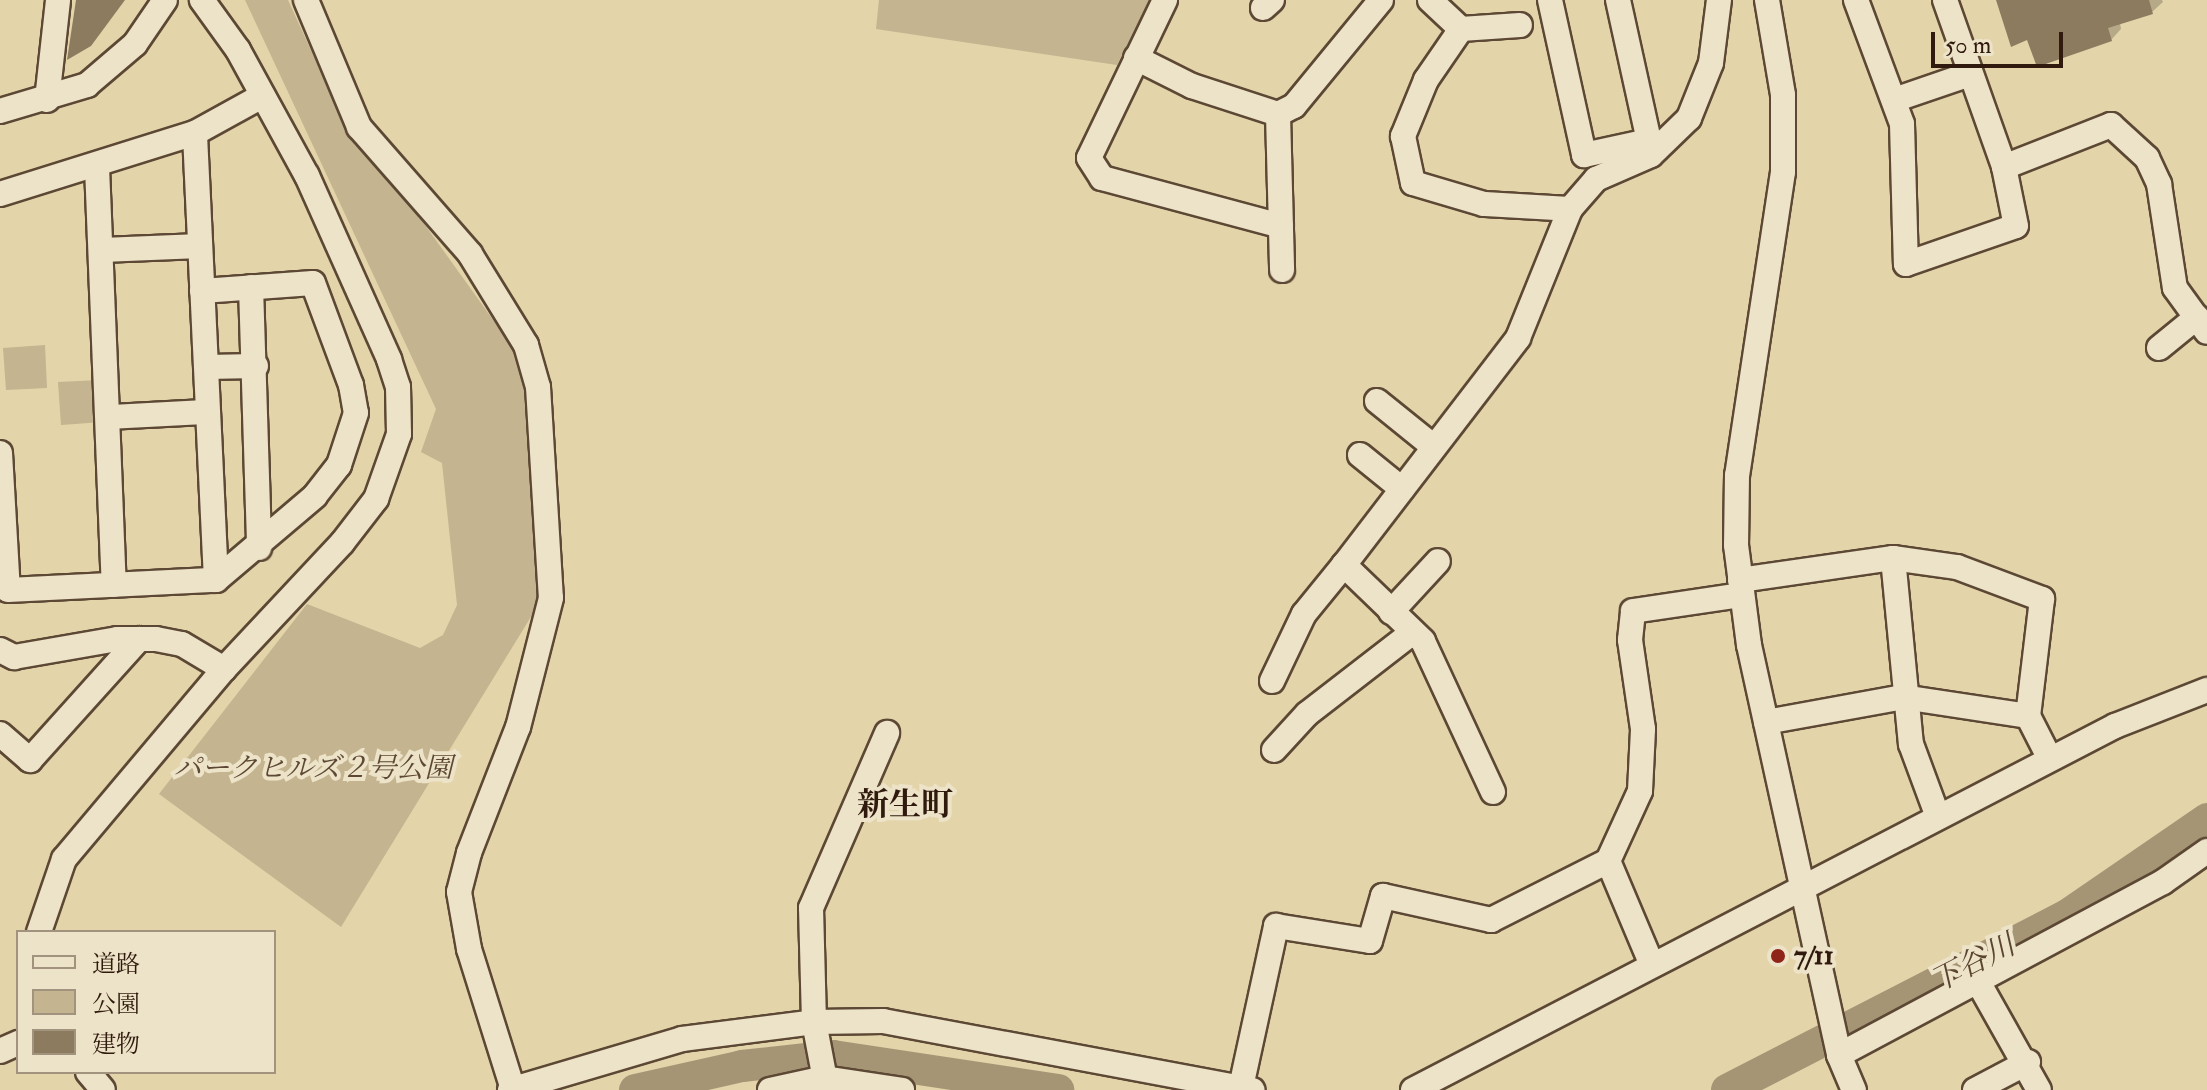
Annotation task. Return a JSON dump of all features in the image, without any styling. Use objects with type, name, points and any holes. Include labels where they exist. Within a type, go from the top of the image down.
[{"type":"street","points":[[47,100],[58,0]]},
{"type":"street","points":[[0,111],[47,100],[97,77],[135,44],[165,0]]},
{"type":"street","points":[[40,930],[64,859],[224,669],[342,543],[376,499],[392,462],[401,413],[389,359],[307,176],[219,20],[202,0]]},
{"type":"street","points":[[306,0],[359,127],[470,254],[526,345],[538,387],[551,598],[518,727],[469,853],[459,892],[469,949],[511,1089],[682,1039],[814,1022],[883,1021],[1247,1089],[1276,926],[1370,941],[1383,896],[1491,920],[1608,861],[1640,791],[1643,729],[1630,640],[1633,611],[1893,558],[1957,567],[2042,599],[2028,716],[2050,759]]},
{"type":"street","points":[[1165,0],[1089,158],[1102,178],[1281,226]]},
{"type":"street","points":[[1136,58],[1192,86],[1278,114],[1294,106],[1381,0]]},
{"type":"street","points":[[1430,0],[1461,29],[1520,25]]},
{"type":"street","points":[[1550,0],[1584,155],[1653,145]]},
{"type":"street","points":[[1618,0],[1653,145]]},
{"type":"street","points":[[1272,681],[1304,614],[1518,338],[1570,209],[1596,179],[1653,145],[1689,118],[1711,63],[1719,0]]},
{"type":"street","points":[[1767,0],[1783,95],[1783,172],[1737,475],[1741,588],[1766,722],[1839,1055],[1854,1090]]},
{"type":"street","points":[[1856,0],[1902,124],[1906,264],[2016,226],[2004,167],[1945,0]]},
{"type":"street","points":[[1461,29],[1426,80],[1403,136],[1413,183],[1484,204],[1570,209]]},
{"type":"street","points":[[1894,100],[1970,74]]},
{"type":"street","points":[[0,194],[97,167],[195,133],[262,96]]},
{"type":"street","points":[[1278,114],[1282,270]]},
{"type":"street","points":[[2004,167],[2111,125],[2147,158],[2159,184],[2175,288],[2202,324],[2159,348]]},
{"type":"street","points":[[195,133],[216,580]]},
{"type":"street","points":[[97,167],[110,417],[114,585]]},
{"type":"street","points":[[102,250],[200,246]]},
{"type":"street","points":[[0,453],[8,590],[216,580],[259,548],[315,496],[339,465],[356,413],[351,385],[313,283],[202,291]]},
{"type":"street","points":[[251,287],[256,366],[259,548]]},
{"type":"street","points":[[207,367],[256,366]]},
{"type":"street","points":[[1377,401],[1434,447]]},
{"type":"street","points":[[110,417],[207,412]]},
{"type":"street","points":[[1360,455],[1402,489]]},
{"type":"street","points":[[1893,558],[1903,697],[1911,744],[1938,817]]},
{"type":"street","points":[[1391,612],[1438,561]]},
{"type":"street","points":[[1344,565],[1423,641],[1451,695],[1493,792]]},
{"type":"street","points":[[1274,750],[1307,714],[1413,632]]},
{"type":"street","points":[[0,650],[14,657],[43,655],[139,639],[182,644],[224,669]]},
{"type":"street","points":[[0,734],[30,760],[139,639]]},
{"type":"street","points":[[1413,1090],[2050,759],[2178,697],[2207,690]]},
{"type":"street","points":[[1766,722],[1903,697],[2028,716]]},
{"type":"street","points":[[825,1084],[814,1022],[811,908],[887,733]]},
{"type":"street","points":[[1839,1055],[2163,882],[2207,851]]},
{"type":"street","points":[[1608,861],[1652,965]]},
{"type":"street","points":[[1977,980],[2028,1062],[2039,1090]]},
{"type":"street","points":[[1975,1090],[2028,1062]]},
{"type":"street","points":[[90,1074],[103,1090]]},
{"type":"street","points":[[770,1090],[825,1084],[902,1090]]},
{"type":"green space","name":"パークヒルズ２号公園","points":[[245,0],[288,0],[331,94],[524,363],[543,597],[341,927],[159,794],[307,604],[420,648],[443,635],[457,605],[442,463],[421,452],[436,409]]},
{"type":"green space","points":[[879,0],[1150,0],[1117,65],[876,29]]},
{"type":"green space","points":[[45,345],[47,388],[6,390],[3,348]]},
{"type":"green space","points":[[100,380],[102,422],[61,425],[58,382]]},
{"type":"building","points":[[76,0],[125,0],[91,46],[67,60]]},
{"type":"building","points":[[1996,0],[2149,0],[2153,14],[2108,28],[2112,41],[2037,67],[2027,40],[2011,47]]},
{"type":"waterway","name":"下谷川","points":[[1727,1090],[2066,916],[2207,819]]},
{"type":"waterway","name":"下谷川","points":[[635,1090],[742,1066],[833,1056],[1058,1090]]},
{"type":"place","name":"7/11","points":[[1778,956]]},
{"type":"district","name":"新生町","points":[[905,805]]}]
